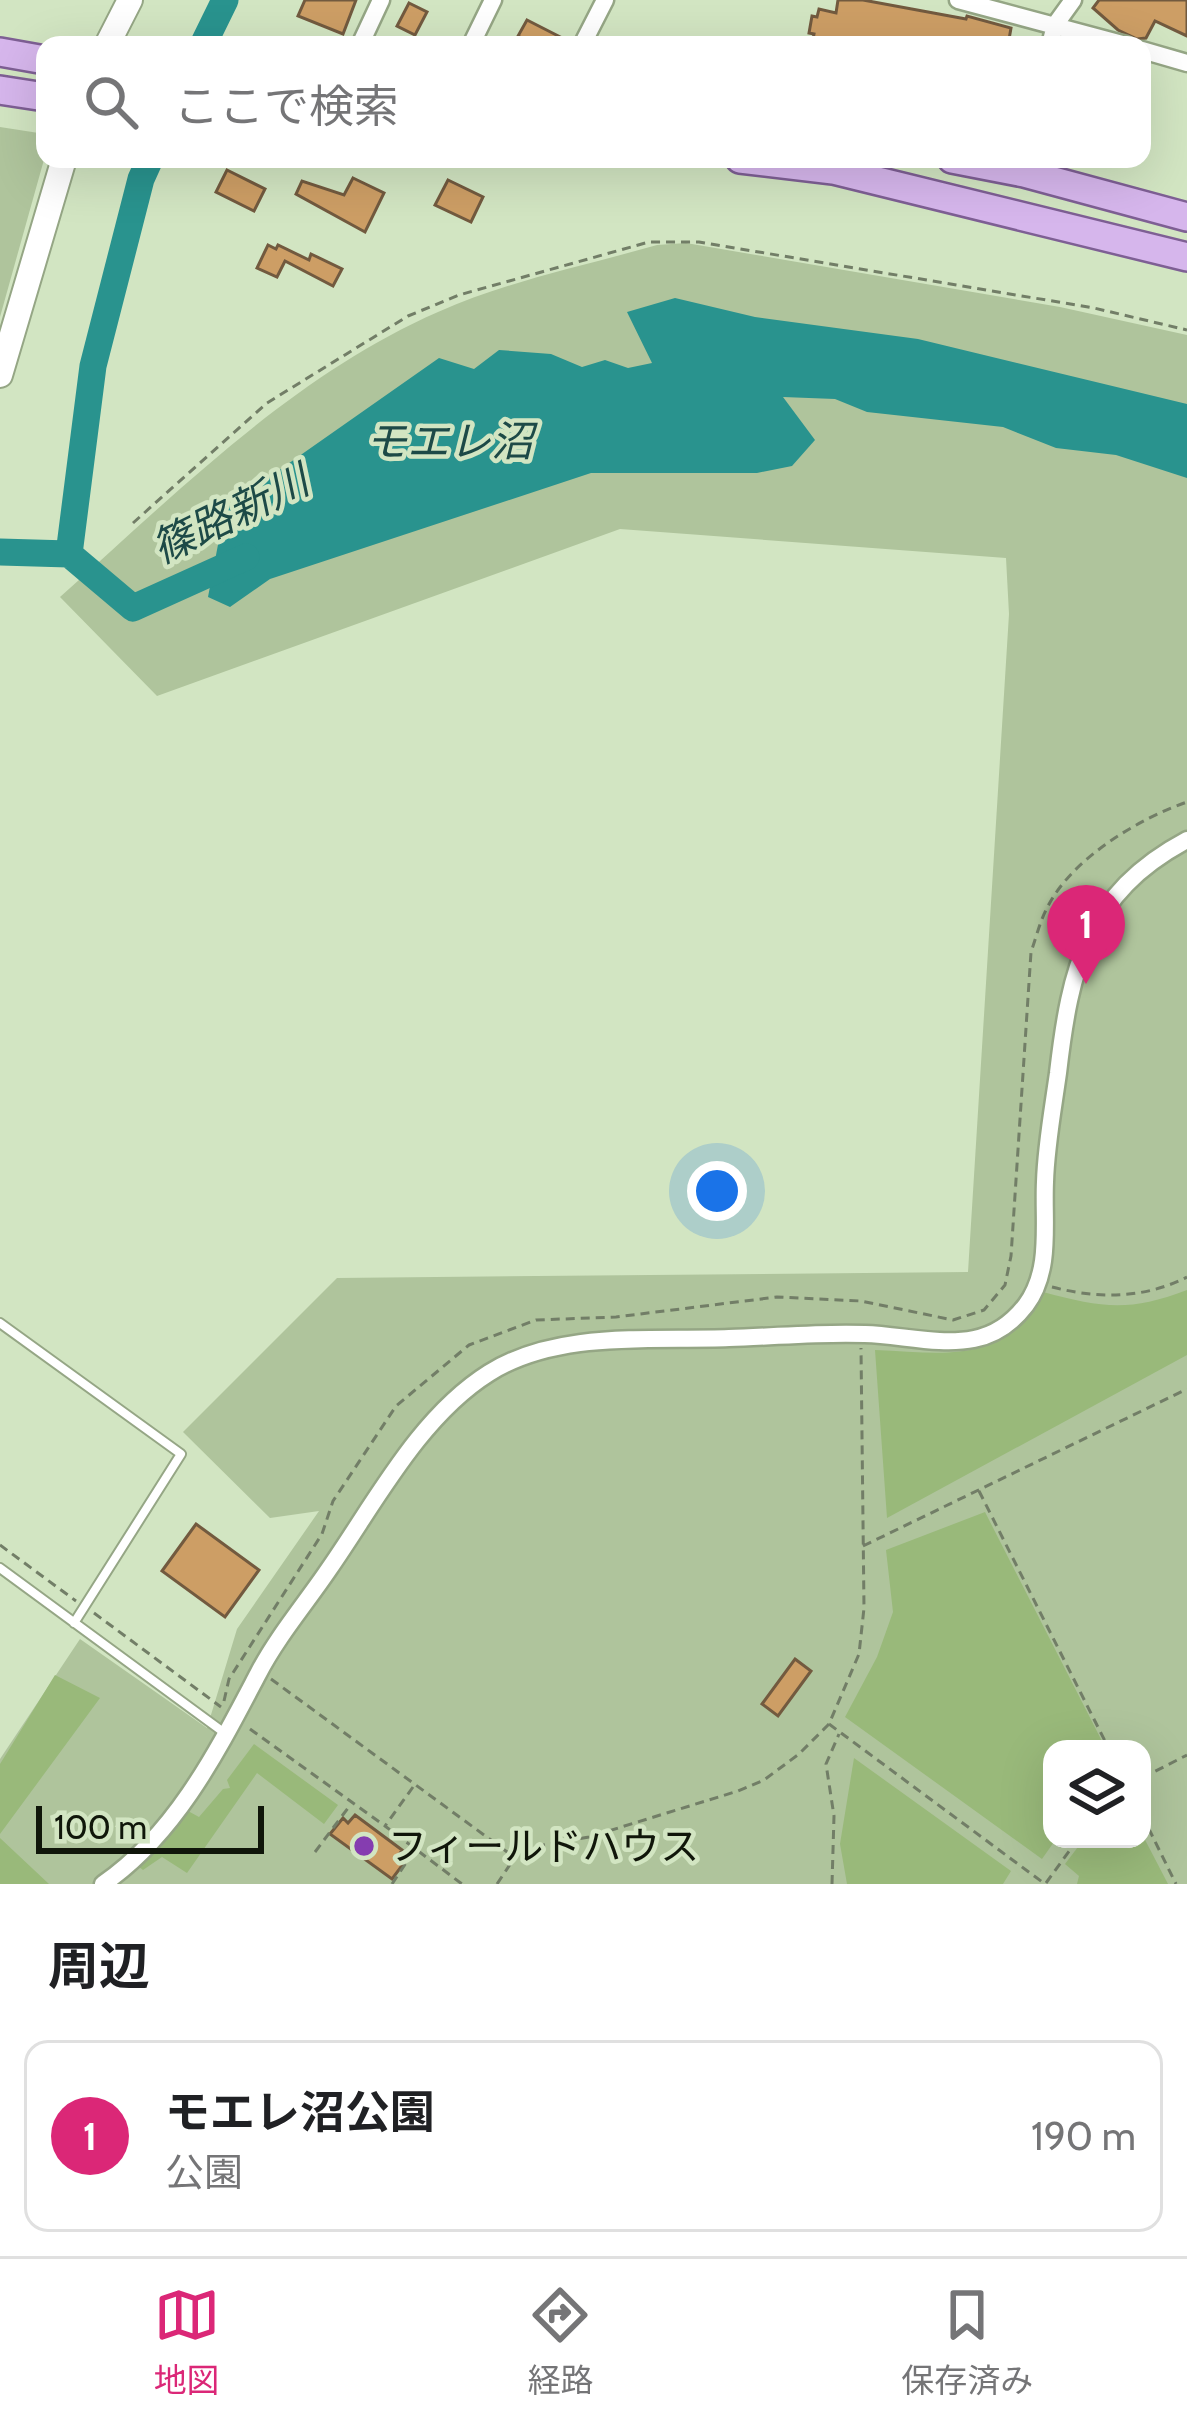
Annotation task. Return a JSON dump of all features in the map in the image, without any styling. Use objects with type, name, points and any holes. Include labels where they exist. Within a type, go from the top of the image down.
[{"type":"main road","points":[[0,52],[36,58]]},
{"type":"main road","points":[[0,90],[36,96]]},
{"type":"main road","points":[[816,168],[1187,257]]},
{"type":"main road","points":[[1026,168],[1187,217]]},
{"type":"street","points":[[112,36],[130,0]]},
{"type":"street","points":[[364,36],[381,0]]},
{"type":"street","points":[[476,36],[494,0]]},
{"type":"street","points":[[587,36],[605,0]]},
{"type":"street","points":[[958,0],[1094,36]]},
{"type":"street","points":[[1052,36],[1073,0]]},
{"type":"street","points":[[1151,53],[1187,63]]},
{"type":"street","points":[[0,375],[61,168]]},
{"type":"street","points":[[1003,211],[1015,168]]},
{"type":"street","points":[[103,1884],[145,1848],[201,1778],[235,1730],[260,1671],[419,1440],[451,1402],[490,1372],[536,1352],[582,1344],[861,1334],[964,1341],[999,1330],[1015,1317],[1039,1283],[1044,1262],[1045,1178],[1072,981],[1096,922],[1110,902],[1145,865],[1187,840]]},
{"type":"lane","points":[[0,1323],[181,1454],[74,1623]]},
{"type":"lane","points":[[0,1568],[235,1730]]},
{"type":"path","points":[[133,523],[267,403],[408,316],[459,296],[649,242],[699,242],[1094,308],[1187,330]]},
{"type":"path","points":[[0,1545],[223,1708],[229,1679],[322,1534],[333,1501],[395,1406],[469,1345],[536,1321],[616,1317],[777,1297],[861,1301],[953,1320],[984,1310],[1005,1285],[1011,1256],[1031,952],[1048,904],[1083,863],[1138,821],[1187,802]]},
{"type":"path","points":[[1039,1283],[1116,1296],[1147,1292],[1187,1277]]},
{"type":"path","points":[[511,1855],[589,1837],[738,1791],[764,1780],[829,1724],[859,1654],[864,1608],[861,1334]]},
{"type":"path","points":[[861,1546],[1187,1390]]},
{"type":"path","points":[[979,1489],[1104,1740]]},
{"type":"path","points":[[260,1671],[511,1855]]},
{"type":"path","points":[[829,1724],[1045,1884],[1071,1848]]},
{"type":"path","points":[[235,1730],[352,1802],[462,1884]]},
{"type":"path","points":[[832,1884],[834,1816],[826,1764],[840,1732]]},
{"type":"path","points":[[1151,1773],[1187,1755]]},
{"type":"path","points":[[385,1826],[414,1785]]},
{"type":"path","points":[[315,1852],[352,1802]]},
{"type":"path","points":[[1151,1833],[1176,1884]]},
{"type":"path","points":[[392,1884],[416,1850]]},
{"type":"path","points":[[496,1884],[511,1863],[511,1855]]},
{"type":"green space","points":[[0,127],[36,133],[36,168],[42,168],[0,317]]},
{"type":"green space","points":[[686,243],[1060,307],[1187,335],[1187,1884],[0,1884],[0,1759],[80,1639],[207,1728],[237,1629],[319,1511],[270,1518],[183,1432],[337,1278],[968,1272],[1009,614],[1006,558],[620,529],[157,696],[60,597],[238,440],[334,369],[438,312],[546,275],[657,245]]},
{"type":"green space","points":[[1187,1290],[1187,1355],[887,1518],[875,1350],[949,1352],[991,1344],[1027,1316],[1043,1292],[1083,1302],[1132,1305]]},
{"type":"green space","points":[[985,1512],[1101,1740],[1043,1740],[1043,1848],[1050,1848],[1042,1859],[845,1717],[877,1657],[893,1612],[886,1550]]},
{"type":"green space","points":[[55,1675],[100,1698],[0,1834],[0,1764]]},
{"type":"green space","points":[[254,1744],[338,1805],[324,1824],[257,1773],[187,1873],[162,1857],[143,1870],[138,1866],[188,1811],[199,1817],[223,1789],[230,1788],[227,1780]]},
{"type":"green space","points":[[854,1758],[1011,1871],[1003,1884],[847,1884],[840,1844]]},
{"type":"green space","points":[[0,1838],[49,1884],[0,1884]]},
{"type":"green space","points":[[1077,1848],[1149,1848],[1168,1884],[1077,1884],[1079,1876],[1065,1864]]},
{"type":"water","name":"モエレ沼","points":[[675,298],[755,317],[918,339],[1187,404],[1187,478],[1116,455],[1056,448],[1003,427],[867,412],[835,399],[783,397],[815,440],[792,466],[757,473],[591,473],[270,579],[230,607],[208,597],[225,508],[439,358],[474,369],[499,350],[551,354],[582,367],[605,360],[628,368],[652,363],[627,312]]},
{"type":"building","points":[[305,0],[356,0],[343,34],[298,16]]},
{"type":"building","points":[[838,0],[863,0],[967,16],[1011,28],[1010,36],[809,33],[812,16],[817,17],[819,9],[836,13]]},
{"type":"building","points":[[1099,0],[1187,0],[1187,36],[1155,21],[1147,36],[1131,36],[1093,8]]},
{"type":"building","points":[[409,3],[427,12],[415,35],[397,26]]},
{"type":"building","points":[[527,20],[558,36],[518,36]]},
{"type":"building","points":[[227,170],[265,189],[254,211],[216,192]]},
{"type":"building","points":[[353,178],[384,193],[365,232],[296,194],[302,181],[344,195]]},
{"type":"building","points":[[448,180],[483,197],[471,222],[435,205]]},
{"type":"building","points":[[268,245],[309,260],[311,254],[342,269],[333,286],[285,261],[277,277],[257,268]]},
{"type":"building","points":[[196,1524],[259,1570],[225,1617],[162,1571]]},
{"type":"building","points":[[795,1659],[811,1671],[778,1716],[762,1704]]},
{"type":"building","name":"フィールドハウス","points":[[355,1815],[402,1850],[397,1858],[404,1863],[392,1879],[330,1834],[343,1818],[348,1823]]},
{"type":"waterway","name":"篠路新川","points":[[207,36],[225,0]]},
{"type":"waterway","name":"篠路新川","points":[[69,554],[93,366],[146,168]]},
{"type":"waterway","points":[[0,552],[69,554]]},
{"type":"waterway","name":"篠路新川","points":[[69,554],[133,608],[246,557]]},
{"type":"place","name":"モエレ沼公園","points":[[1086,984]]},
{"type":"place","name":"フィールドハウス","points":[[364,1846]]}]
